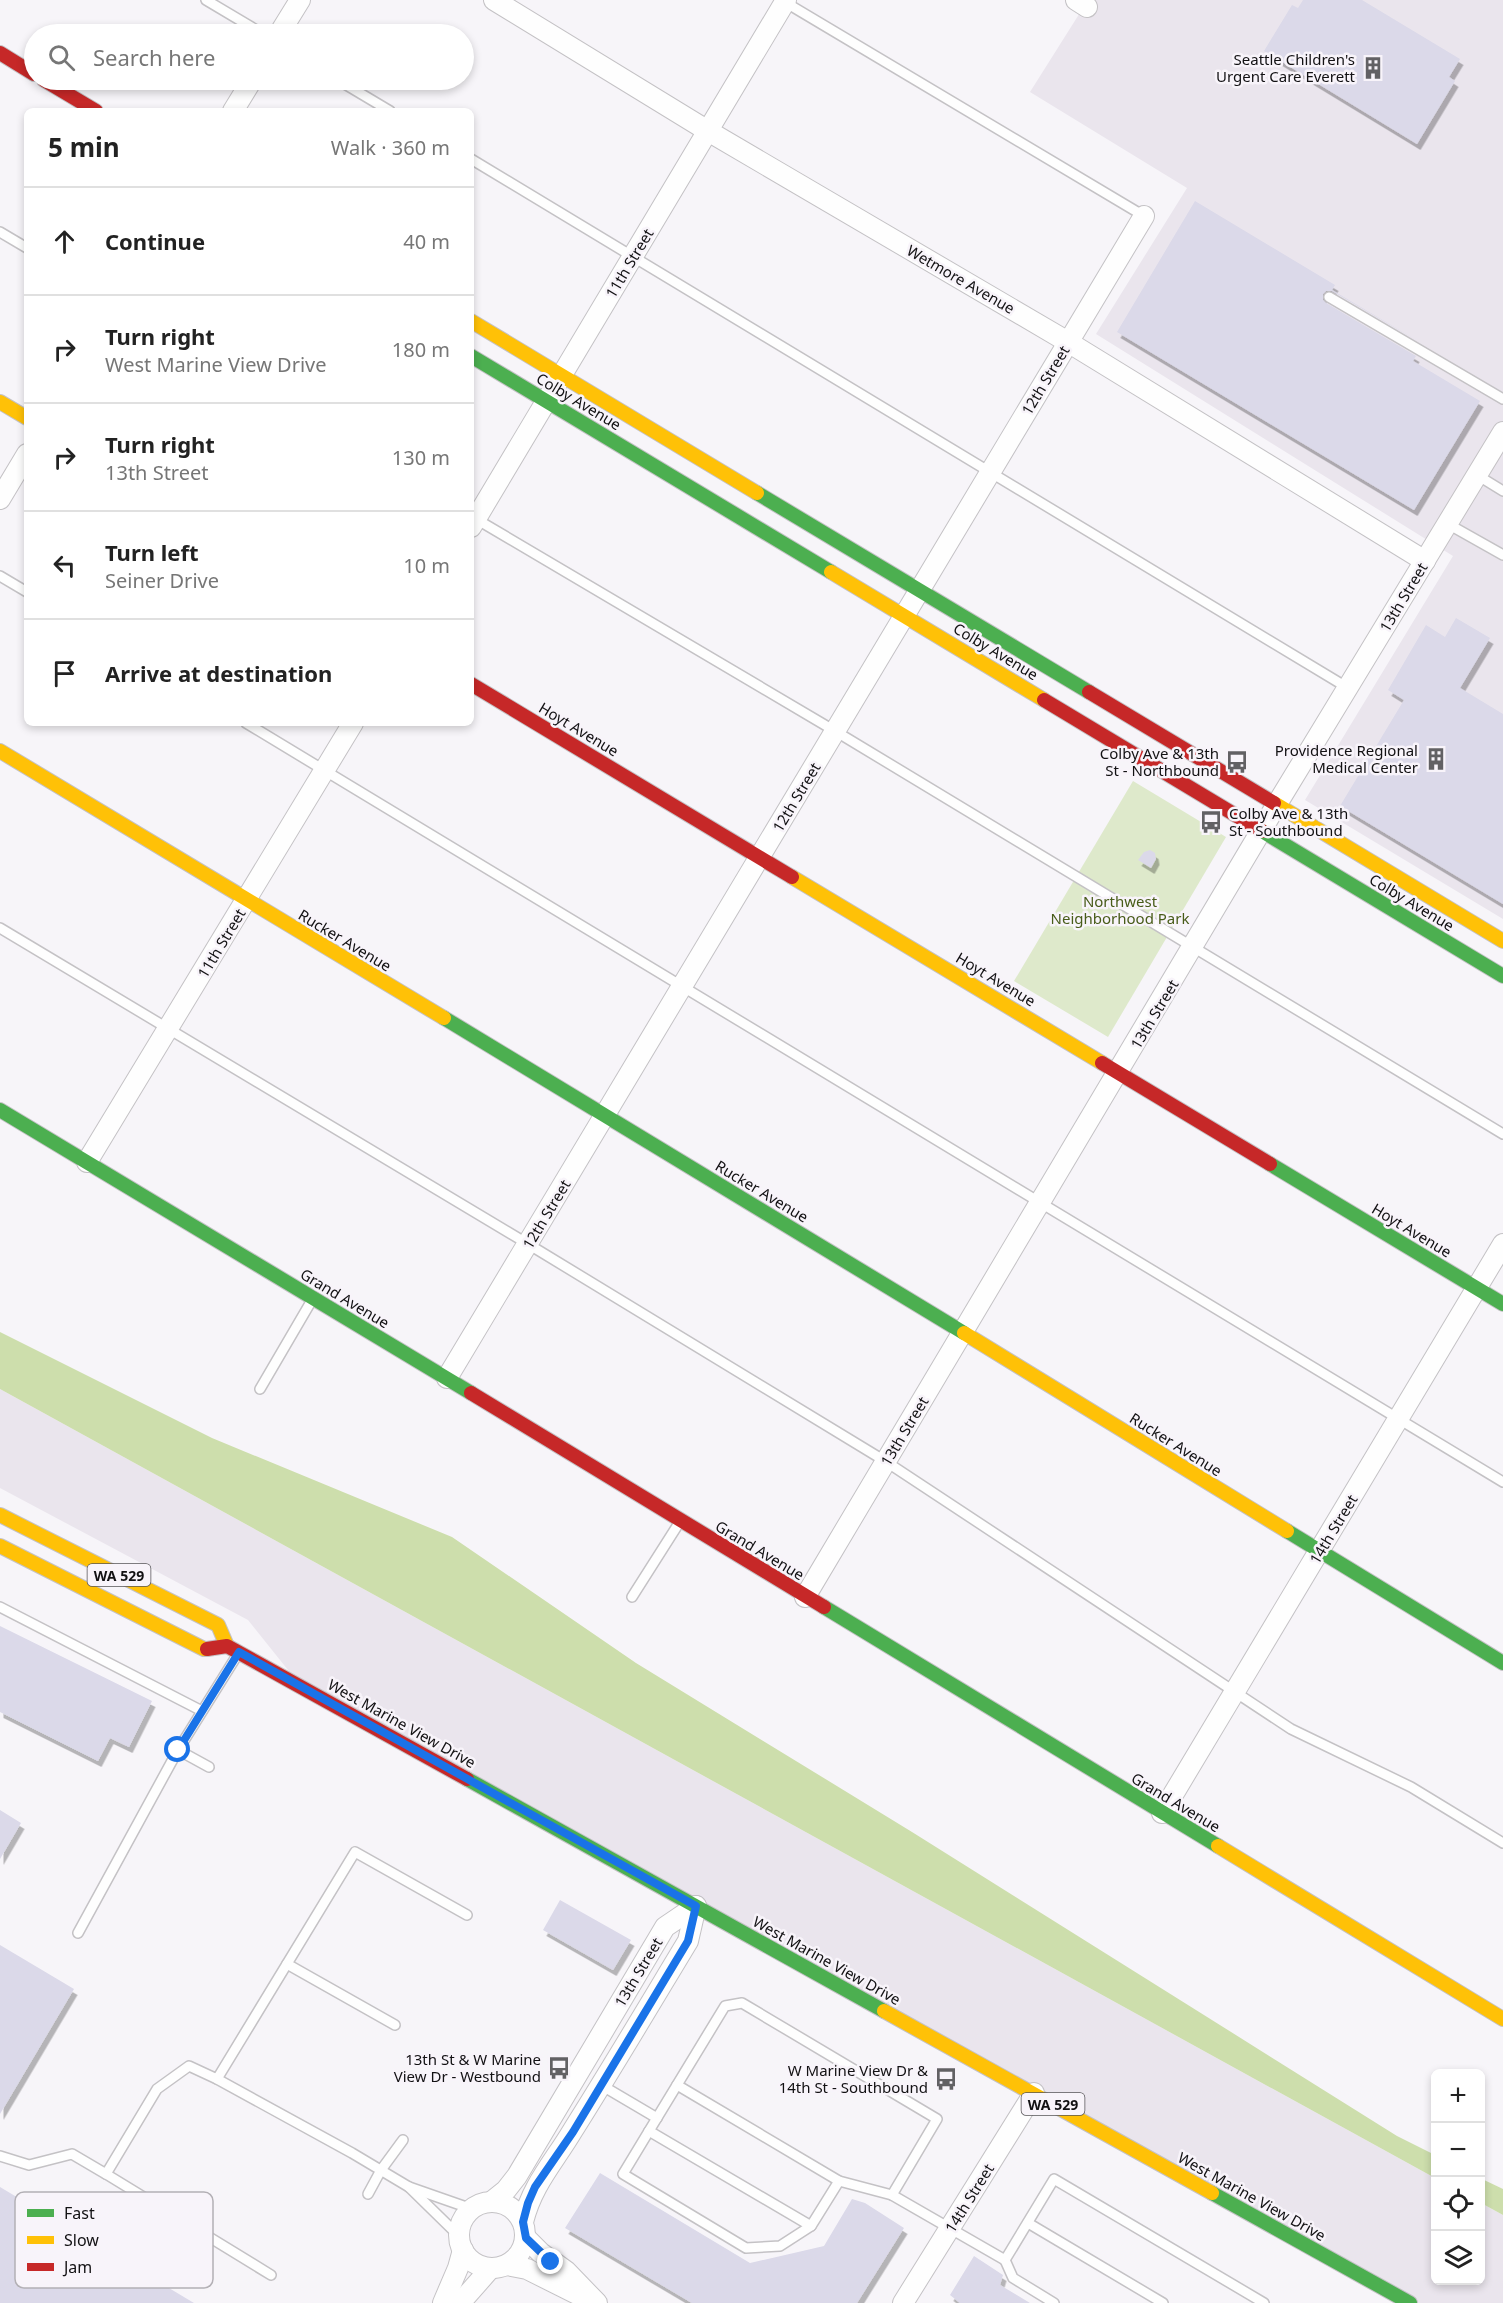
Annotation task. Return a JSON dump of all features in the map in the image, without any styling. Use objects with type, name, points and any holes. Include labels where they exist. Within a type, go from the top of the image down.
[{"type":"street","points":[[285,24],[300,0]]},
{"type":"street","name":"Wetmore Avenue","points":[[494,0],[708,131],[1068,342],[1425,561]]},
{"type":"street","name":"11th Street","points":[[474,519],[784,1]]},
{"type":"street","points":[[0,53],[24,68]]},
{"type":"street","points":[[61,90],[91,108]]},
{"type":"street","points":[[235,108],[246,90]]},
{"type":"street","name":"12th Street","points":[[447,1378],[1144,216]]},
{"type":"street","name":"Colby Avenue","points":[[474,323],[1503,941]]},
{"type":"street","name":"Colby Avenue","points":[[474,358],[1503,976]]},
{"type":"street","points":[[0,402],[24,416]]},
{"type":"street","name":"13th Street","points":[[805,1597],[1194,947],[1277,804],[1503,432]]},
{"type":"street","points":[[0,499],[24,459]]},
{"type":"street","name":"Hoyt Avenue","points":[[474,686],[1503,1304]]},
{"type":"street","name":"11th Street","points":[[87,1162],[351,726]]},
{"type":"street","name":"Rucker Avenue","points":[[0,751],[606,1115],[1503,1663]]},
{"type":"street","name":"Grand Avenue","points":[[0,1110],[447,1378],[1503,2019]]},
{"type":"street","name":"14th Street","points":[[1162,1813],[1503,1244]]},
{"type":"street","name":"West Marine View Drive","points":[[0,1515],[218,1626],[233,1649],[1410,2303]]},
{"type":"street","name":"West Marine View Drive","points":[[0,1546],[204,1649],[233,1649]]},
{"type":"street","name":"13th Street","points":[[524,2230],[528,2203],[535,2187],[573,2132],[688,1941],[696,1906]]},
{"type":"street","name":"13th Street","points":[[491,2202],[506,2190],[517,2176],[665,1927],[696,1906]]},
{"type":"street","name":"14th Street","points":[[903,2303],[1034,2093]]},
{"type":"street","points":[[443,2303],[458,2268],[464,2216],[472,2209],[491,2202],[511,2207],[541,2253],[566,2271],[596,2303]]},
{"type":"street","points":[[460,2303],[499,2267],[520,2254],[524,2230]]},
{"type":"street","points":[[461,2243],[474,2263],[527,2269],[596,2303]]},
{"type":"lane","points":[[206,0],[246,24]]},
{"type":"lane","points":[[784,1],[1144,216]]},
{"type":"lane","points":[[355,90],[385,108]]},
{"type":"lane","points":[[474,161],[1348,688]]},
{"type":"lane","points":[[0,232],[24,246]]},
{"type":"lane","points":[[1329,297],[1503,399]]},
{"type":"lane","points":[[1477,475],[1503,491]]},
{"type":"lane","points":[[474,522],[835,731],[1503,1134]]},
{"type":"lane","points":[[1448,524],[1503,555]]},
{"type":"lane","points":[[0,576],[24,590]]},
{"type":"lane","points":[[251,726],[681,988],[1503,1482]]},
{"type":"lane","points":[[0,927],[885,1461],[1291,1729],[1411,1787],[1503,1843]]},
{"type":"lane","points":[[260,1389],[314,1298]]},
{"type":"lane","points":[[632,1597],[680,1521]]},
{"type":"lane","points":[[0,1607],[202,1711]]},
{"type":"lane","points":[[78,1933],[178,1750],[202,1711],[233,1649]]},
{"type":"lane","points":[[178,1750],[209,1767]]},
{"type":"lane","points":[[218,2079],[355,1852],[466,1915]]},
{"type":"lane","points":[[287,1964],[395,2025]]},
{"type":"lane","points":[[839,2181],[811,2226],[780,2246],[746,2248],[623,2174],[725,2006],[742,2003],[937,2119],[892,2195]]},
{"type":"lane","points":[[106,2174],[156,2089],[189,2066],[218,2079],[409,2187],[472,2209]]},
{"type":"lane","points":[[601,2085],[657,2118]]},
{"type":"lane","points":[[677,2085],[839,2181],[892,2195],[1005,2260],[1013,2278],[1054,2303]]},
{"type":"lane","points":[[649,2131],[811,2226]]},
{"type":"lane","points":[[368,2194],[381,2170],[403,2140]]},
{"type":"lane","points":[[0,2156],[30,2165],[72,2154],[135,2192]]},
{"type":"lane","points":[[1005,2260],[1054,2179],[1264,2303]]},
{"type":"lane","points":[[409,2187],[461,2243]]},
{"type":"lane","points":[[1028,2223],[1163,2303]]},
{"type":"lane","points":[[213,2239],[271,2275]]},
{"type":"shaded area","points":[[1088,0],[1503,0],[1503,919],[1305,800],[1453,556],[1096,334],[1187,188],[1030,92]]},
{"type":"shaded area","points":[[0,1389],[1431,2176],[1431,2285],[1485,2285],[1485,2205],[1503,2215],[1503,2303],[1410,2303],[300,1685],[248,1620],[0,1488]]},
{"type":"green space","name":"Northwest Neighborhood Park","points":[[1133,781],[1226,837],[1108,1037],[1014,981]]},
{"type":"green space","points":[[0,1332],[212,1438],[452,1537],[636,1663],[912,1832],[1397,2136],[1431,2153],[1431,2176],[0,1389]]},
{"type":"green space","points":[[1485,2180],[1503,2189],[1503,2215],[1485,2205]]},
{"type":"building","name":"Seattle Children's Urgent Care Everett","points":[[1303,0],[1362,0],[1460,59],[1449,77],[1455,81],[1417,144],[1264,51],[1292,5],[1298,8]]},
{"type":"building","points":[[1195,201],[1335,285],[1332,290],[1423,344],[1332,291],[1326,291],[1323,294],[1323,300],[1326,303],[1416,356],[1413,361],[1480,401],[1414,510],[1117,332]]},
{"type":"building","name":"Providence Regional Medical Center","points":[[1456,618],[1490,638],[1460,688],[1503,714],[1503,904],[1340,806],[1404,700],[1388,690],[1426,625],[1445,637]]},
{"type":"building","points":[[1150,850],[1155,853],[1156,859],[1151,868],[1138,860],[1144,852]]},
{"type":"building","points":[[0,1626],[152,1701],[129,1747],[110,1738],[98,1761],[0,1712]]},
{"type":"building","points":[[0,1810],[21,1823],[0,1859]]},
{"type":"building","points":[[560,1900],[631,1940],[613,1970],[543,1930]]},
{"type":"building","points":[[0,1945],[74,1989],[0,2114]]},
{"type":"building","points":[[600,2173],[750,2263],[824,2246],[852,2199],[865,2203],[904,2228],[857,2303],[692,2303],[565,2228]]},
{"type":"building","points":[[0,2187],[15,2196],[15,2288],[169,2288],[194,2303],[0,2303]]},
{"type":"building","points":[[974,2256],[1003,2275],[1000,2285],[1030,2303],[960,2303],[950,2295]]},
{"type":"traffic: fast","points":[[474,358],[831,572]]},
{"type":"traffic: fast","points":[[757,493],[1089,692]]},
{"type":"traffic: fast","points":[[1262,831],[1503,976]]},
{"type":"traffic: fast","points":[[444,1018],[964,1333]]},
{"type":"traffic: fast","points":[[0,1110],[471,1393]]},
{"type":"traffic: fast","points":[[1270,1164],[1503,1304]]},
{"type":"traffic: fast","points":[[1287,1531],[1503,1663]]},
{"type":"traffic: fast","points":[[824,1607],[1218,1846]]},
{"type":"traffic: fast","points":[[467,1779],[884,2011]]},
{"type":"traffic: fast","points":[[1212,2193],[1410,2303]]},
{"type":"traffic: slow","points":[[474,323],[757,493]]},
{"type":"traffic: slow","points":[[0,402],[24,416]]},
{"type":"traffic: slow","points":[[831,572],[1044,700]]},
{"type":"traffic: slow","points":[[0,751],[444,1018]]},
{"type":"traffic: slow","points":[[1274,803],[1503,941]]},
{"type":"traffic: slow","points":[[792,877],[1102,1063]]},
{"type":"traffic: slow","points":[[964,1333],[1287,1531]]},
{"type":"traffic: slow","points":[[0,1515],[218,1625],[227,1646]]},
{"type":"traffic: slow","points":[[0,1546],[207,1649]]},
{"type":"traffic: slow","points":[[1218,1846],[1503,2019]]},
{"type":"traffic: slow","points":[[884,2011],[1212,2193]]},
{"type":"traffic: jam","points":[[0,53],[24,68]]},
{"type":"traffic: jam","points":[[61,90],[91,108]]},
{"type":"traffic: jam","points":[[474,686],[792,877]]},
{"type":"traffic: jam","points":[[1089,692],[1274,803]]},
{"type":"traffic: jam","points":[[1044,700],[1262,831]]},
{"type":"traffic: jam","points":[[1102,1063],[1270,1164]]},
{"type":"traffic: jam","points":[[471,1393],[824,1607]]},
{"type":"traffic: jam","points":[[207,1649],[227,1646],[467,1779]]},
{"type":"place","name":"Seattle Children's Urgent Care Everett","points":[[1373,68]]},
{"type":"place","name":"Providence Regional Medical Center","points":[[1436,759]]},
{"type":"place","name":"Colby Ave & 13th St - Northbound","points":[[1237,762]]},
{"type":"place","name":"Colby Ave & 13th St - Southbound","points":[[1211,822]]},
{"type":"place","name":"13th St & W Marine View Dr - Westbound","points":[[559,2068]]},
{"type":"place","name":"W Marine View Dr & 14th St - Southbound","points":[[946,2079]]},
{"type":"route","points":[[178,1750],[239,1652],[696,1906],[688,1941],[573,2132],[535,2187],[528,2203],[523,2222],[526,2238],[551,2262]]}]
